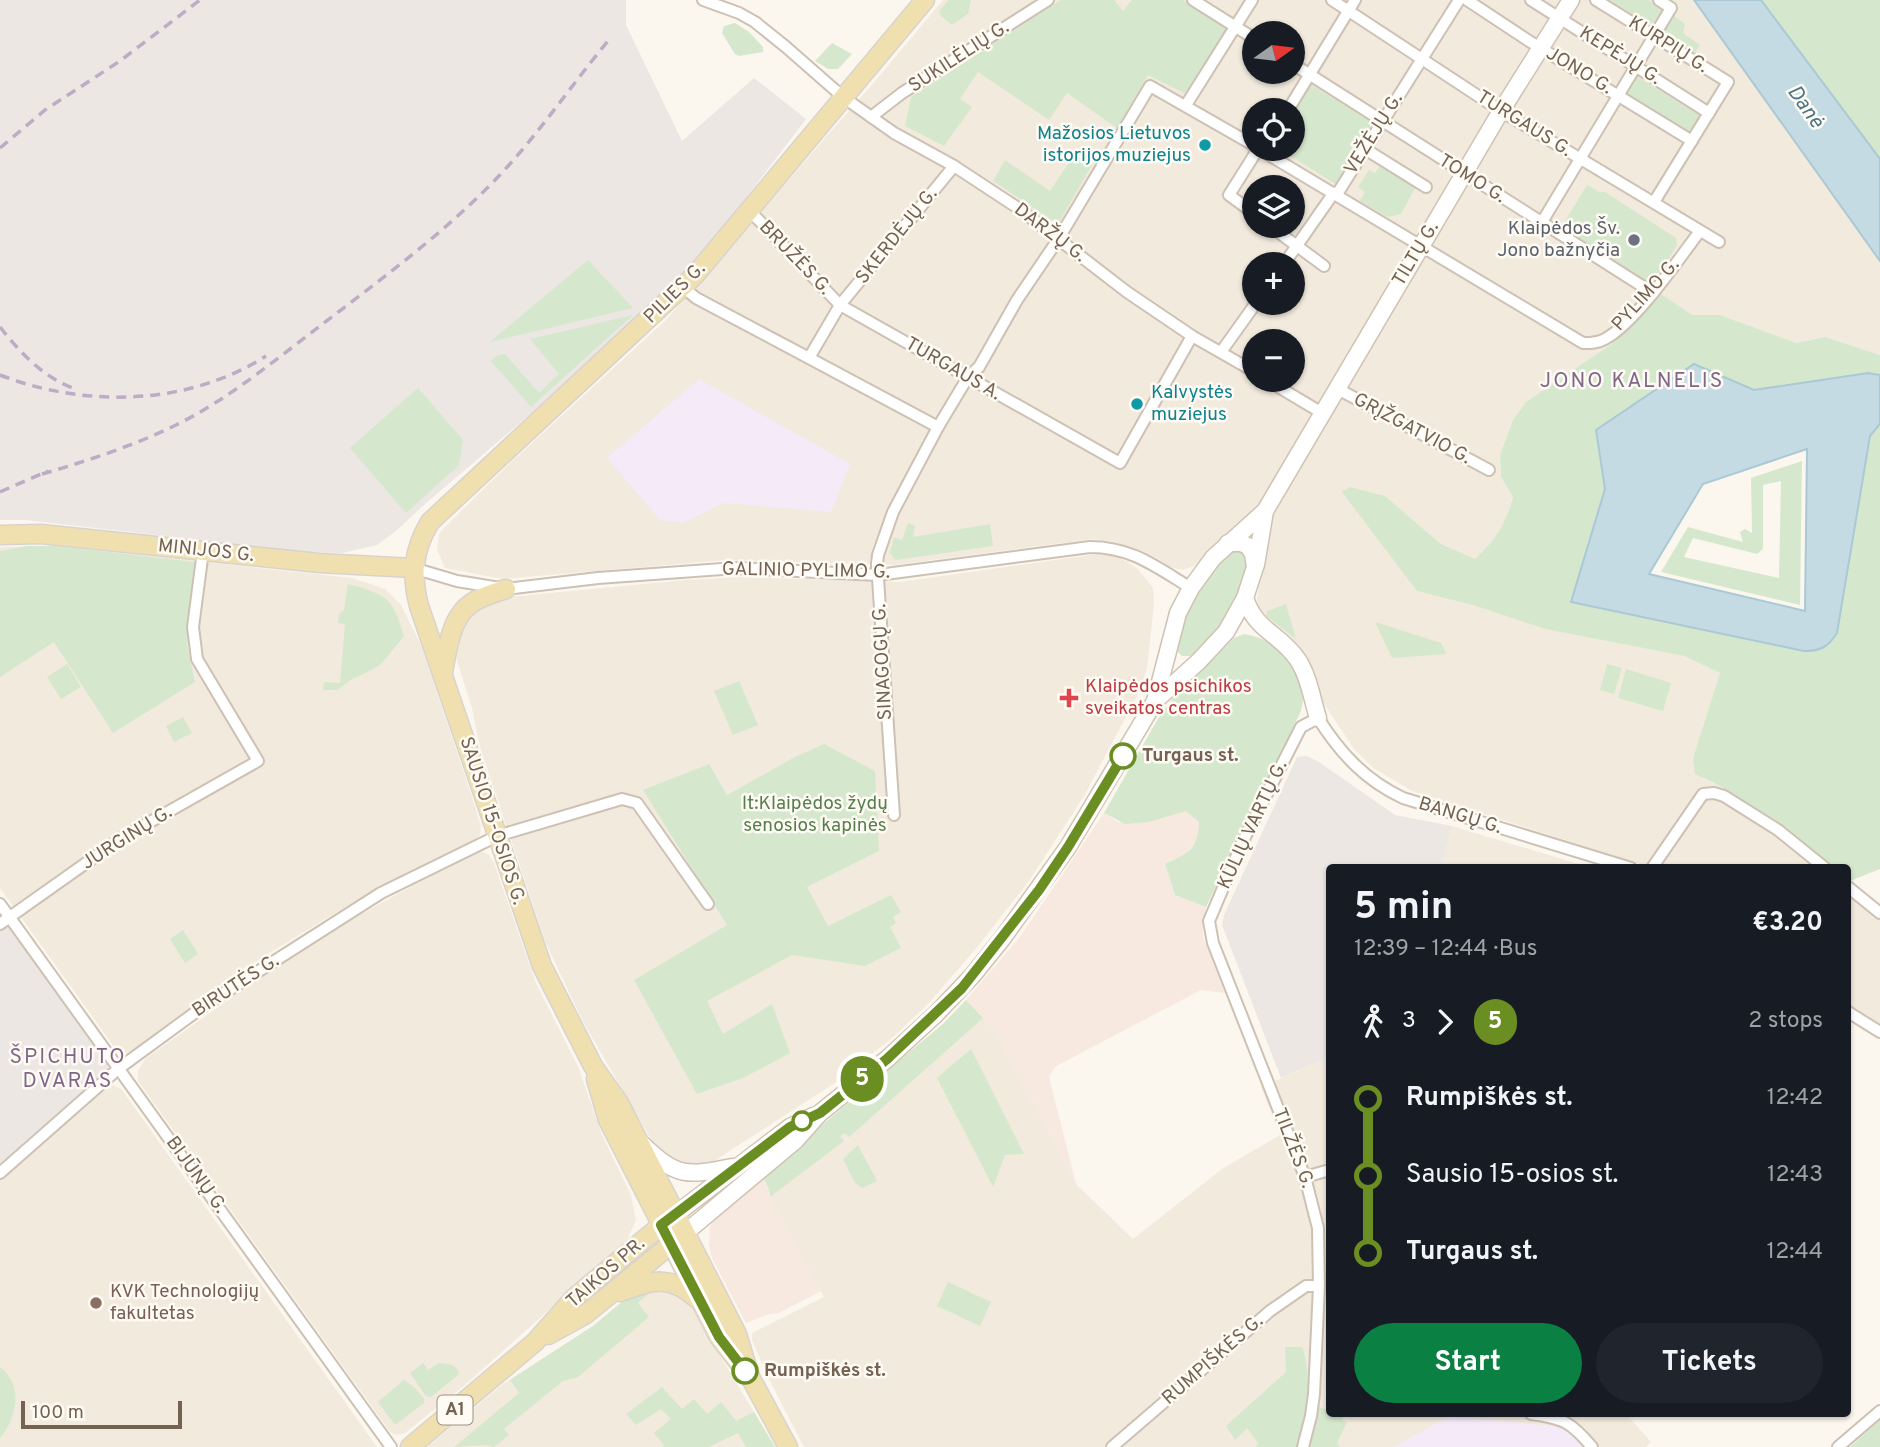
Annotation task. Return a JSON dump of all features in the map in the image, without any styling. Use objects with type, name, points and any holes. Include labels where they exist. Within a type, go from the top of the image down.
[{"type":"main road","name":"PILIES G.","points":[[413,568],[422,534],[436,515],[684,288],[925,0]]},
{"type":"main road","name":"MINIJOS G.","points":[[0,536],[41,534],[203,551],[413,568]]},
{"type":"main road","name":"SAUSIO 15-OSIOS G.","points":[[413,568],[414,588],[419,606],[542,966],[593,1066],[619,1103],[737,1334],[750,1377]]},
{"type":"main road","points":[[443,673],[452,630],[465,608],[477,599],[506,589]]},
{"type":"main road","name":"SAUSIO 15-OSIOS G.","points":[[593,1066],[608,1120],[661,1225],[719,1337],[750,1377],[788,1447]]},
{"type":"main road","name":"TAIKOS PR.","points":[[410,1447],[535,1342],[575,1297],[676,1214]]},
{"type":"main road","name":"TAIKOS PR.","points":[[535,1342],[586,1314],[685,1233]]},
{"type":"main road","points":[[607,1296],[653,1281],[680,1286],[702,1304]]},
{"type":"street","name":"DARŽŲ G.","points":[[703,0],[755,22],[844,97],[894,133],[954,166],[1059,238],[1127,292],[1192,336],[1242,364]]},
{"type":"street","name":"SUKILĖLIŲ G.","points":[[872,117],[902,93],[1048,0]]},
{"type":"street","points":[[1193,0],[1242,31]]},
{"type":"street","points":[[1242,138],[1186,105],[1252,0]]},
{"type":"street","name":"TURGAUS G.","points":[[1332,0],[1501,111],[1719,242]]},
{"type":"street","points":[[1295,98],[1355,0]]},
{"type":"street","name":"VEŽĖJŲ G.","points":[[1293,252],[1333,194],[1339,191],[1459,0]]},
{"type":"street","name":"JONO G.","points":[[1467,0],[1692,141]]},
{"type":"street","name":"KEPĖJŲ G.","points":[[1531,0],[1709,113]]},
{"type":"street","name":"TILTŲ G.","points":[[1228,543],[1265,511],[1463,174],[1571,0]]},
{"type":"street","name":"KURPIŲ G.","points":[[1597,0],[1728,82],[1654,202]]},
{"type":"street","points":[[1542,222],[1671,8],[1658,0]]},
{"type":"street","name":"TOMO G.","points":[[1306,72],[1653,293]]},
{"type":"street","name":"SINAGOGŲ G.","points":[[894,816],[877,575],[878,555],[893,512],[968,377],[979,367],[1017,300],[1059,238],[1150,86],[1186,105]]},
{"type":"street","points":[[1364,149],[1426,187]]},
{"type":"street","points":[[1279,161],[1420,246]]},
{"type":"street","name":"SKERDĖJŲ G.","points":[[840,305],[954,166]]},
{"type":"street","points":[[1242,176],[1229,195],[1242,204]]},
{"type":"street","name":"BRUŽĖS G.","points":[[750,211],[840,305]]},
{"type":"street","name":"PYLIMO G.","points":[[1420,246],[1583,343],[1595,343],[1606,339],[1619,328],[1653,293],[1700,231]]},
{"type":"street","points":[[1286,238],[1324,266]]},
{"type":"street","points":[[684,288],[696,298],[938,427]]},
{"type":"street","points":[[809,358],[840,305]]},
{"type":"street","name":"TURGAUS A.","points":[[840,305],[1120,463],[1192,336]]},
{"type":"street","points":[[1221,352],[1247,315]]},
{"type":"street","name":"GRĮŽGATVIO G.","points":[[1336,388],[1489,470]]},
{"type":"street","points":[[1287,392],[1322,413]]},
{"type":"street","name":"TILTŲ G.","points":[[1255,567],[1265,511]]},
{"type":"street","points":[[1228,543],[1248,546],[1253,554],[1255,567]]},
{"type":"street","name":"A1","points":[[1170,645],[1178,613],[1191,588],[1201,571],[1228,543]]},
{"type":"street","name":"GALINIO PYLIMO G.","points":[[413,568],[457,581],[506,589],[598,578],[736,568],[877,575],[1108,547],[1126,551],[1191,588]]},
{"type":"street","name":"JURGINŲ G.","points":[[4,920],[120,839],[258,761],[197,659],[193,626],[203,551]]},
{"type":"street","name":"A1","points":[[1199,662],[1226,632],[1244,598],[1255,567]]},
{"type":"street","points":[[1244,598],[1255,621],[1286,645],[1298,660],[1318,718]]},
{"type":"street","points":[[1226,632],[1251,629],[1271,634]]},
{"type":"street","points":[[1170,645],[1172,654],[1179,663],[1199,662]]},
{"type":"street","name":"TAIKOS PR.","points":[[685,1233],[796,1140],[820,1113],[887,1059],[936,1014],[981,966],[1068,847],[1155,701],[1170,645]]},
{"type":"street","name":"TAIKOS PR.","points":[[1155,701],[1199,662]]},
{"type":"street","name":"BANGŲ G.","points":[[1318,718],[1329,736],[1358,770],[1374,783],[1403,798],[1618,864]]},
{"type":"street","name":"KŪLIŲ VARTŲ G.","points":[[1213,943],[1209,921],[1243,841],[1301,727],[1318,718]]},
{"type":"street","points":[[1654,864],[1703,794],[1714,793],[1724,796],[1778,830],[1820,864]]},
{"type":"street","name":"BIRUTĖS G.","points":[[0,1173],[118,1069],[204,1006],[369,900],[497,836],[622,799],[638,803],[708,904]]},
{"type":"street","points":[[1851,889],[1880,913]]},
{"type":"street","name":"BIJŪNŲ G.","points":[[0,904],[4,920],[118,1069],[391,1447]]},
{"type":"street","name":"TILŽĖS G.","points":[[1213,943],[1305,1177],[1318,1228],[1319,1286],[1314,1394],[1304,1447]]},
{"type":"street","points":[[1851,1014],[1880,1032]]},
{"type":"street","name":"TAIKOS PR.","points":[[676,1214],[790,1127],[820,1113]]},
{"type":"street","points":[[637,1138],[656,1157],[681,1172],[693,1174],[738,1165]]},
{"type":"street","points":[[1305,1177],[1326,1171]]},
{"type":"street","name":"RUMPIŠKĖS G.","points":[[1112,1447],[1270,1311],[1306,1286],[1319,1286]]},
{"type":"street","points":[[1838,1447],[1880,1411]]},
{"type":"street","points":[[1552,1417],[1559,1418],[1592,1447]]},
{"type":"shaded area","points":[[0,0],[626,0],[626,25],[682,141],[754,78],[806,119],[742,203],[675,283],[533,412],[377,545],[342,553],[306,552],[25,520],[0,520]]},
{"type":"shaded area","points":[[943,0],[1566,0],[1377,305],[1262,499],[1243,524],[1194,566],[1183,570],[1168,567],[1116,542],[1093,539],[895,565],[726,560],[502,579],[445,568],[437,550],[439,534],[444,528],[508,465],[666,320]]},
{"type":"shaded area","points":[[1577,0],[1694,0],[1880,261],[1880,355],[1825,337],[1796,343],[1720,315],[1692,315],[1613,343],[1526,402],[1513,420],[1500,455],[1501,477],[1513,496],[1504,525],[1475,559],[1441,544],[1385,496],[1417,591],[1476,606],[1545,629],[1684,656],[1720,673],[1693,758],[1703,779],[1718,785],[1780,824],[1829,864],[1640,864],[1412,791],[1372,767],[1354,749],[1317,693],[1305,657],[1290,640],[1261,620],[1256,606],[1269,518],[1499,126]]},
{"type":"shaded area","points":[[699,379],[850,464],[831,512],[724,503],[683,523],[660,520],[607,458]]},
{"type":"shaded area","points":[[56,546],[352,578],[385,589],[401,605],[421,645],[481,826],[480,835],[347,906],[238,972],[130,1052],[125,1053],[115,1048],[0,888],[0,547]]},
{"type":"shaded area","points":[[1111,554],[1138,569],[1153,588],[1154,604],[1147,668],[1139,692],[1084,796],[1029,881],[929,1003],[891,1039],[832,1085],[714,1161],[691,1167],[670,1161],[656,1148],[582,1020],[545,941],[480,747],[472,708],[455,654],[459,625],[483,603],[507,597],[742,577],[899,582]],"holes":[[[793,758],[727,925],[708,764],[727,796]]]},
{"type":"shaded area","points":[[1307,756],[1319,762],[1395,815],[1452,826],[1442,864],[1326,864],[1326,1059],[1281,1078],[1222,925],[1224,915],[1297,757]]},
{"type":"shaded area","points":[[1186,810],[1199,822],[1198,839],[1186,854],[1165,864],[1175,895],[1206,907],[1203,938],[1225,993],[1201,990],[1056,1066],[1049,1077],[1076,1184],[995,1031],[966,1000],[1020,937],[1104,813],[1118,822],[1149,822]]},
{"type":"shaded area","points":[[1452,826],[1579,864],[1442,864]]},
{"type":"shaded area","points":[[481,851],[489,855],[494,863],[536,983],[579,1069],[602,1135],[631,1195],[636,1220],[627,1240],[465,1385],[405,1433],[396,1435],[390,1432],[138,1081],[138,1071],[145,1059],[252,983],[343,924],[474,852]]},
{"type":"shaded area","points":[[1851,882],[1880,905],[1880,1026],[1851,1007]]},
{"type":"shaded area","points":[[0,912],[107,1064],[108,1070],[0,1164]]},
{"type":"shaded area","points":[[966,1000],[995,1031],[1076,1184],[1133,1239],[1222,1169],[1280,1135],[1261,1087],[1326,1059],[1326,1417],[1629,1417],[1651,1442],[1646,1447],[804,1447],[772,1385],[752,1340],[752,1333],[824,1297],[770,1197],[762,1175],[943,1024]]},
{"type":"shaded area","points":[[113,1085],[122,1090],[377,1447],[0,1447],[0,1179],[107,1086]]},
{"type":"shaded area","points":[[762,1175],[770,1197],[821,1291],[779,1313],[746,1323],[712,1258],[709,1245],[710,1227],[714,1219]]},
{"type":"shaded area","points":[[658,1285],[693,1301],[708,1336],[775,1447],[427,1447],[503,1384],[593,1326],[634,1292]]},
{"type":"shaded area","points":[[1447,1417],[1459,1417],[1561,1427],[1584,1447],[1394,1447]]},
{"type":"green space","points":[[949,0],[971,0],[968,14],[952,25],[939,11]]},
{"type":"green space","points":[[1061,0],[1114,0],[1123,11],[1132,0],[1183,0],[1229,30],[1199,78],[1184,93],[1148,75],[1117,128],[1067,93],[1049,120],[978,72],[960,99],[972,107],[944,146],[905,126],[911,97]]},
{"type":"green space","points":[[1610,0],[1649,0],[1664,10],[1653,27]]},
{"type":"green space","points":[[1761,0],[1880,0],[1880,159]]},
{"type":"green space","points":[[1673,15],[1685,24],[1683,33],[1700,45],[1694,54],[1662,35]]},
{"type":"green space","points":[[735,23],[749,32],[763,47],[763,52],[739,56],[735,54],[722,33],[724,26]]},
{"type":"green space","points":[[832,43],[852,54],[838,69],[828,69],[815,61]]},
{"type":"green space","points":[[1636,76],[1700,116],[1689,134],[1624,95]]},
{"type":"green space","points":[[1310,84],[1375,124],[1337,185],[1299,161],[1305,161],[1305,98],[1302,98]]},
{"type":"green space","points":[[1074,155],[1092,165],[1058,224],[993,181],[1005,160],[1050,191]]},
{"type":"green space","points":[[1382,163],[1416,186],[1401,214],[1388,217],[1360,201],[1365,192],[1358,187],[1369,170],[1375,173]]},
{"type":"green space","points":[[1587,185],[1605,192],[1676,238],[1677,246],[1651,284],[1561,228]]},
{"type":"green space","points":[[588,260],[633,308],[490,342]]},
{"type":"green space","points":[[1661,294],[1692,315],[1720,315],[1796,343],[1825,337],[1880,355],[1880,375],[1867,373],[1754,390],[1694,364],[1597,430],[1605,489],[1571,602],[1804,651],[1870,436],[1880,424],[1880,869],[1851,881],[1851,864],[1829,864],[1780,824],[1718,785],[1695,774],[1693,758],[1720,673],[1684,656],[1545,629],[1476,606],[1417,591],[1342,492],[1350,487],[1385,496],[1441,544],[1475,559],[1499,531],[1513,497],[1501,477],[1500,455],[1513,420],[1526,402],[1613,343]]},
{"type":"green space","points":[[633,315],[531,407],[491,361],[498,355],[505,354],[539,393],[559,374],[530,339]]},
{"type":"green space","points":[[418,388],[463,440],[459,465],[406,513],[350,448]]},
{"type":"green space","points":[[1802,461],[1800,605],[1661,572],[1688,527],[1743,542],[1740,532],[1745,529],[1752,533],[1751,478]],"holes":[[[1781,481],[1779,578],[1684,557],[1693,538],[1757,554],[1763,549],[1763,485]]]},
{"type":"green space","points":[[908,523],[915,526],[913,537],[990,524],[993,546],[896,560],[890,553],[894,537],[902,540]]},
{"type":"green space","points":[[26,546],[56,546],[195,562],[187,645],[195,682],[113,733],[54,642],[0,677],[0,551]]},
{"type":"green space","points":[[1240,548],[1250,562],[1240,591],[1213,634],[1193,656],[1182,656],[1176,650],[1179,632],[1196,593],[1221,559]]},
{"type":"green space","points":[[348,584],[372,591],[386,599],[396,613],[404,636],[381,664],[372,670],[352,679],[337,690],[323,690],[324,682],[340,683],[345,624],[338,623],[339,614],[344,610]]},
{"type":"green space","points":[[1286,604],[1296,639],[1266,616],[1267,611]]},
{"type":"green space","points":[[1375,622],[1441,643],[1446,654],[1392,658]]},
{"type":"green space","points":[[1244,634],[1270,643],[1290,660],[1302,683],[1303,697],[1301,711],[1206,907],[1175,895],[1165,864],[1180,857],[1194,845],[1199,822],[1186,811],[1149,822],[1125,824],[1104,813],[1159,717],[1174,697],[1234,638]]},
{"type":"green space","points":[[67,664],[81,687],[61,699],[47,677]]},
{"type":"green space","points":[[1607,664],[1622,668],[1614,694],[1600,690]]},
{"type":"green space","points":[[1626,669],[1671,683],[1663,711],[1618,698]]},
{"type":"green space","points":[[739,681],[758,725],[733,735],[714,691]]},
{"type":"green space","points":[[183,717],[192,733],[174,742],[166,726]]},
{"type":"green space","name":"lt:Klaipėdos žydų senosios kapinės","points":[[824,744],[875,771],[879,851],[807,887],[828,926],[891,895],[901,912],[893,917],[896,923],[890,927],[901,948],[865,966],[792,955],[707,1001],[723,1034],[772,1004],[790,1053],[743,1078],[697,1094],[634,980],[727,925],[643,790],[709,764],[727,795]]},
{"type":"green space","points":[[183,930],[198,954],[185,963],[170,939]]},
{"type":"green space","points":[[966,1000],[983,1018],[849,1137],[845,1133],[840,1136],[844,1141],[770,1197],[762,1175],[943,1024]]},
{"type":"green space","points":[[971,1049],[1024,1154],[1005,1155],[993,1187],[937,1078]]},
{"type":"green space","points":[[858,1145],[877,1181],[862,1188],[855,1183],[843,1159]]},
{"type":"green space","points":[[948,1282],[991,1302],[980,1326],[937,1306]]},
{"type":"green space","points":[[653,1290],[638,1303],[649,1317],[578,1377],[563,1381],[504,1429],[509,1435],[494,1447],[454,1447],[519,1393],[510,1380],[593,1326],[634,1292]]},
{"type":"green space","points":[[1285,1347],[1302,1347],[1307,1370],[1305,1411],[1297,1447],[1256,1447],[1258,1443],[1247,1428],[1235,1440],[1226,1426],[1286,1372]]},
{"type":"green space","points":[[423,1363],[428,1370],[439,1363],[452,1365],[457,1368],[459,1374],[431,1397],[426,1396],[410,1373]]},
{"type":"green space","points":[[0,1367],[13,1383],[15,1402],[11,1421],[0,1438]]},
{"type":"green space","points":[[404,1380],[414,1387],[424,1399],[424,1403],[395,1425],[378,1402]]},
{"type":"green space","points":[[662,1387],[682,1409],[694,1399],[707,1414],[721,1402],[736,1421],[754,1412],[775,1447],[746,1447],[738,1433],[709,1447],[662,1447],[664,1445],[654,1433],[671,1419],[661,1409],[636,1425],[626,1414]]},
{"type":"green space","points":[[1317,1406],[1326,1410],[1326,1417],[1344,1417],[1342,1420],[1347,1422],[1337,1443],[1340,1447],[1309,1447]]},
{"type":"green space","points":[[1880,1420],[1880,1447],[1850,1447]]},
{"type":"water","name":"Danė","points":[[1694,0],[1761,0],[1880,159],[1880,261]]},
{"type":"water","points":[[1694,364],[1754,390],[1868,373],[1880,375],[1880,424],[1870,436],[1837,633],[1830,642],[1820,649],[1804,651],[1571,602],[1605,489],[1596,430]],"holes":[[[1807,449],[1805,611],[1649,574],[1703,484]]]},
{"type":"railway","points":[[0,148],[45,110],[120,61],[200,0]]},
{"type":"railway","points":[[42,474],[143,440],[176,425],[232,392],[285,353],[418,250],[487,188],[534,135],[608,41]]},
{"type":"railway","points":[[0,327],[34,365],[78,390]]},
{"type":"railway","points":[[0,375],[66,393],[136,397],[203,385],[236,373],[266,356]]},
{"type":"railway","points":[[0,492],[48,471]]},
{"type":"bus line","name":"5","points":[[745,1371],[719,1337],[661,1225],[790,1127],[820,1113],[887,1059],[962,988],[1039,890],[1123,756]]},
{"type":"place","name":"Mažosios Lietuvos istorijos muziejus","points":[[1205,145]]},
{"type":"place","name":"Klaipėdos Šv. Jono bažnyčia","points":[[1634,240]]},
{"type":"place","name":"Kalvystės muziejus","points":[[1137,404]]},
{"type":"place","name":"Klaipėdos psichikos sveikatos centras","points":[[1069,698]]},
{"type":"place","name":"Turgaus st.","points":[[1123,756]]},
{"type":"place","name":"KVK Technologijų fakultetas","points":[[96,1303]]},
{"type":"place","name":"Rumpiškės st.","points":[[745,1371]]},
{"type":"district","name":"JONO KALNELIS","points":[[1632,381]]},
{"type":"district","name":"ŠPICHUTO DVARAS","points":[[68,1069]]}]
